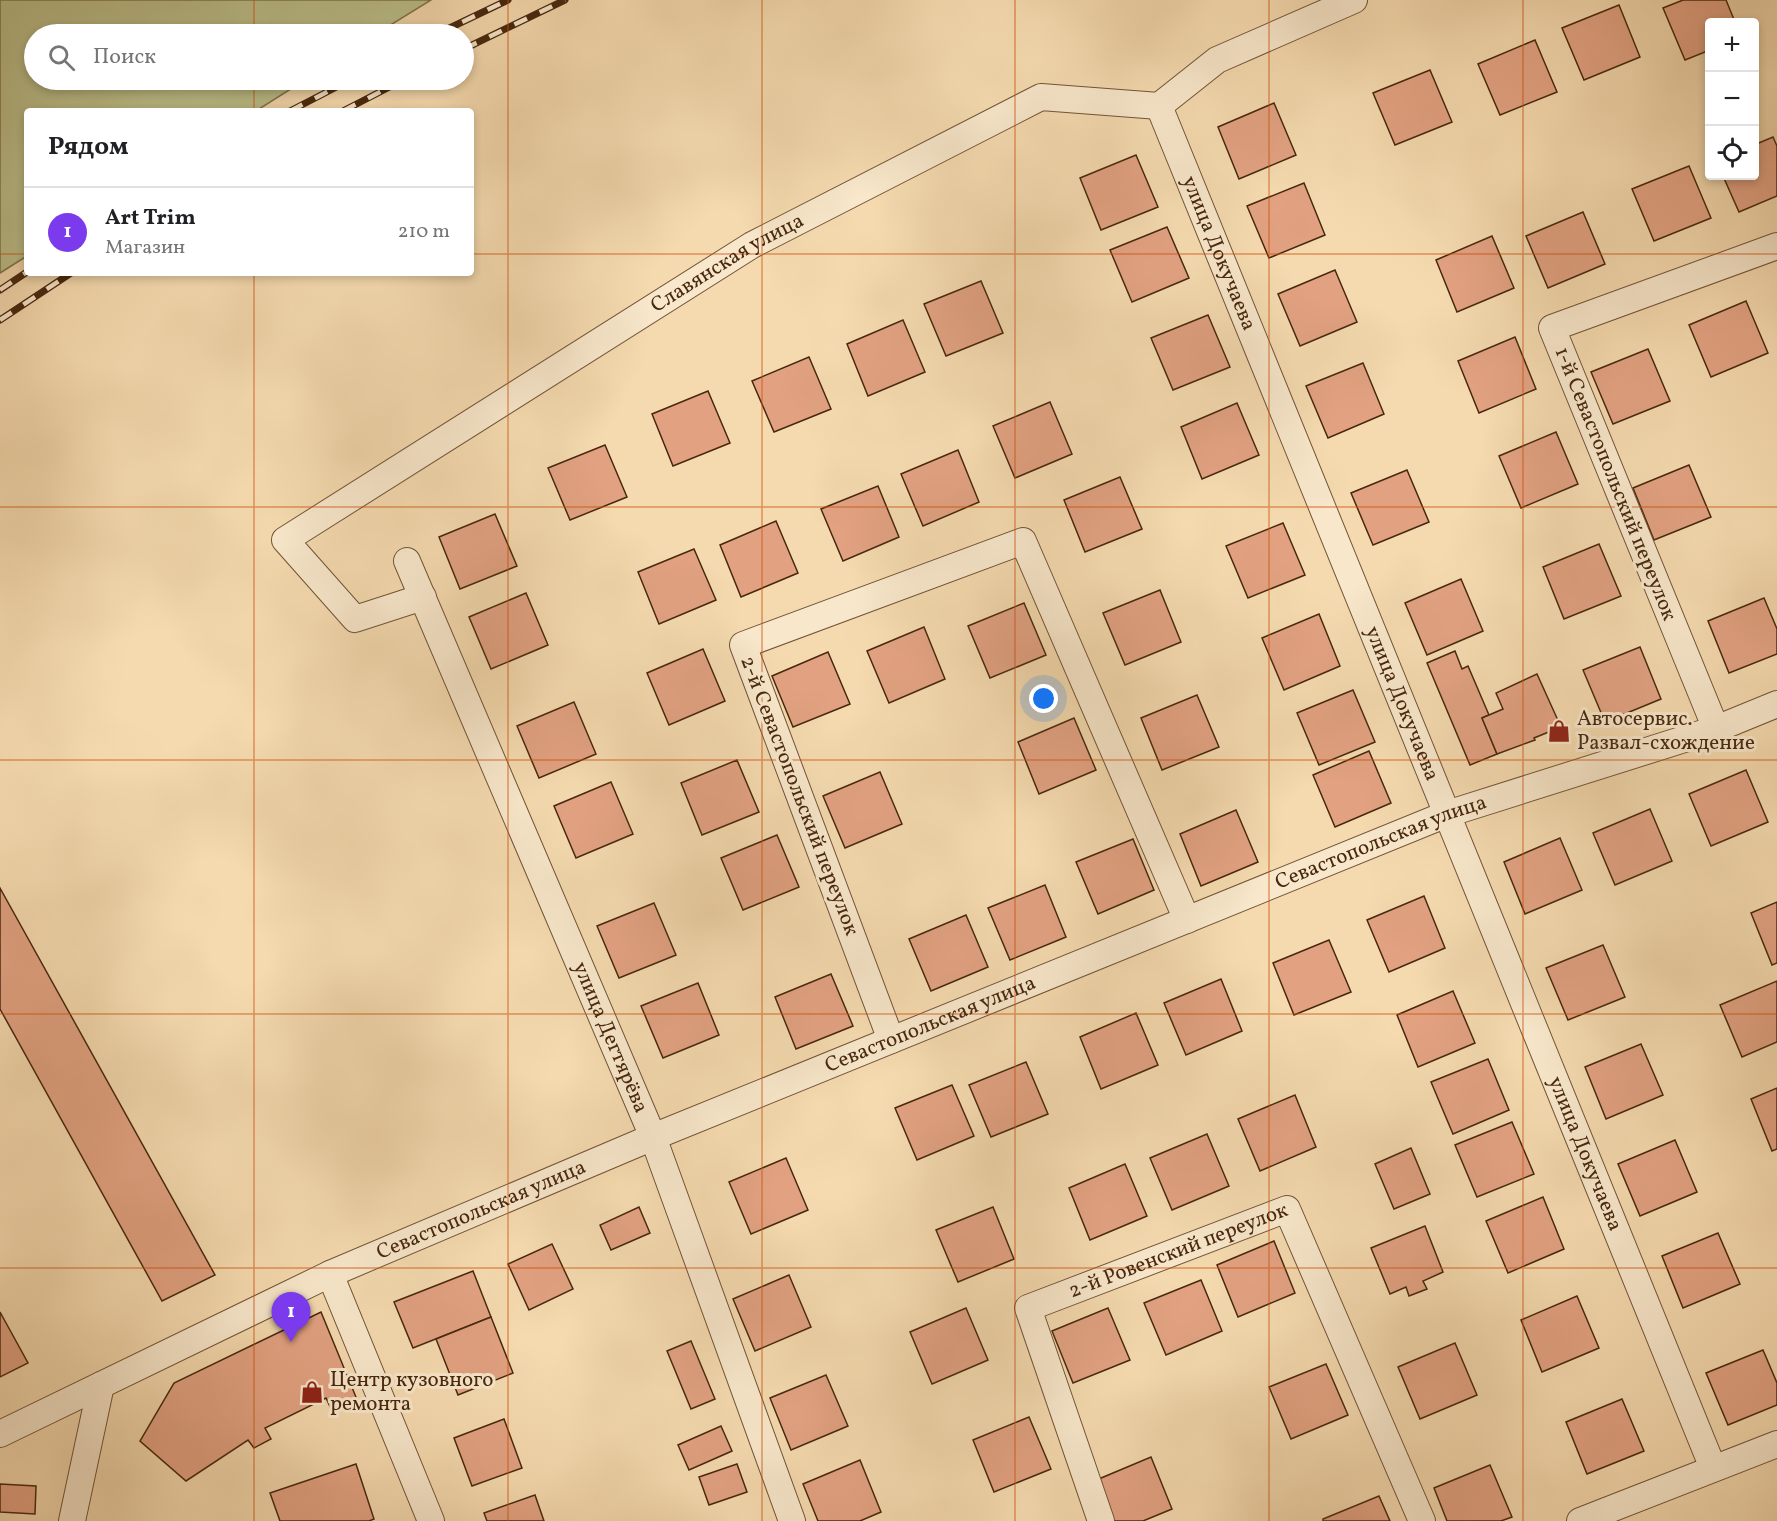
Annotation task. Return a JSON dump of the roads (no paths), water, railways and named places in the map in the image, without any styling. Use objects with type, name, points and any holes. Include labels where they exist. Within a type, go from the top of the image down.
[{"type":"street","points":[[1159,106],[1217,60],[1354,0]]},
{"type":"street","name":"Славянская улица","points":[[423,597],[355,619],[285,540],[752,245],[1041,97],[1159,106]]},
{"type":"street","name":"улица Докучаева","points":[[1159,106],[1713,1468]]},
{"type":"street","name":"1-й Севастопольский переулок","points":[[1716,729],[1551,328],[1777,246]]},
{"type":"street","name":"2-й Севастопольский переулок","points":[[891,1040],[743,645],[1023,541],[1187,920]]},
{"type":"street","name":"улица Дегтярёва","points":[[407,561],[653,1137],[792,1521]]},
{"type":"street","name":"Севастопольская улица","points":[[0,1434],[330,1274],[653,1137],[1447,814],[1716,729],[1777,704]]},
{"type":"street","name":"2-й Ровенский переулок","points":[[1101,1521],[1028,1308],[1287,1209],[1422,1521]]},
{"type":"street","points":[[330,1274],[431,1521]]},
{"type":"street","points":[[72,1521],[101,1385]]},
{"type":"street","points":[[1580,1521],[1777,1444]]},
{"type":"railway","points":[[458,24],[508,0]]},
{"type":"railway","points":[[474,44],[565,0]]},
{"type":"railway","points":[[296,108],[331,90]]},
{"type":"railway","points":[[349,108],[384,90]]},
{"type":"railway","points":[[0,290],[24,274]]},
{"type":"railway","points":[[0,320],[66,276]]},
{"type":"place","name":"Автосервис. Развал-схождение","points":[[1559,731]]},
{"type":"place","name":"Art Trim","points":[[291,1342]]},
{"type":"place","name":"Центр кузовного ремонта","points":[[312,1392]]}]
